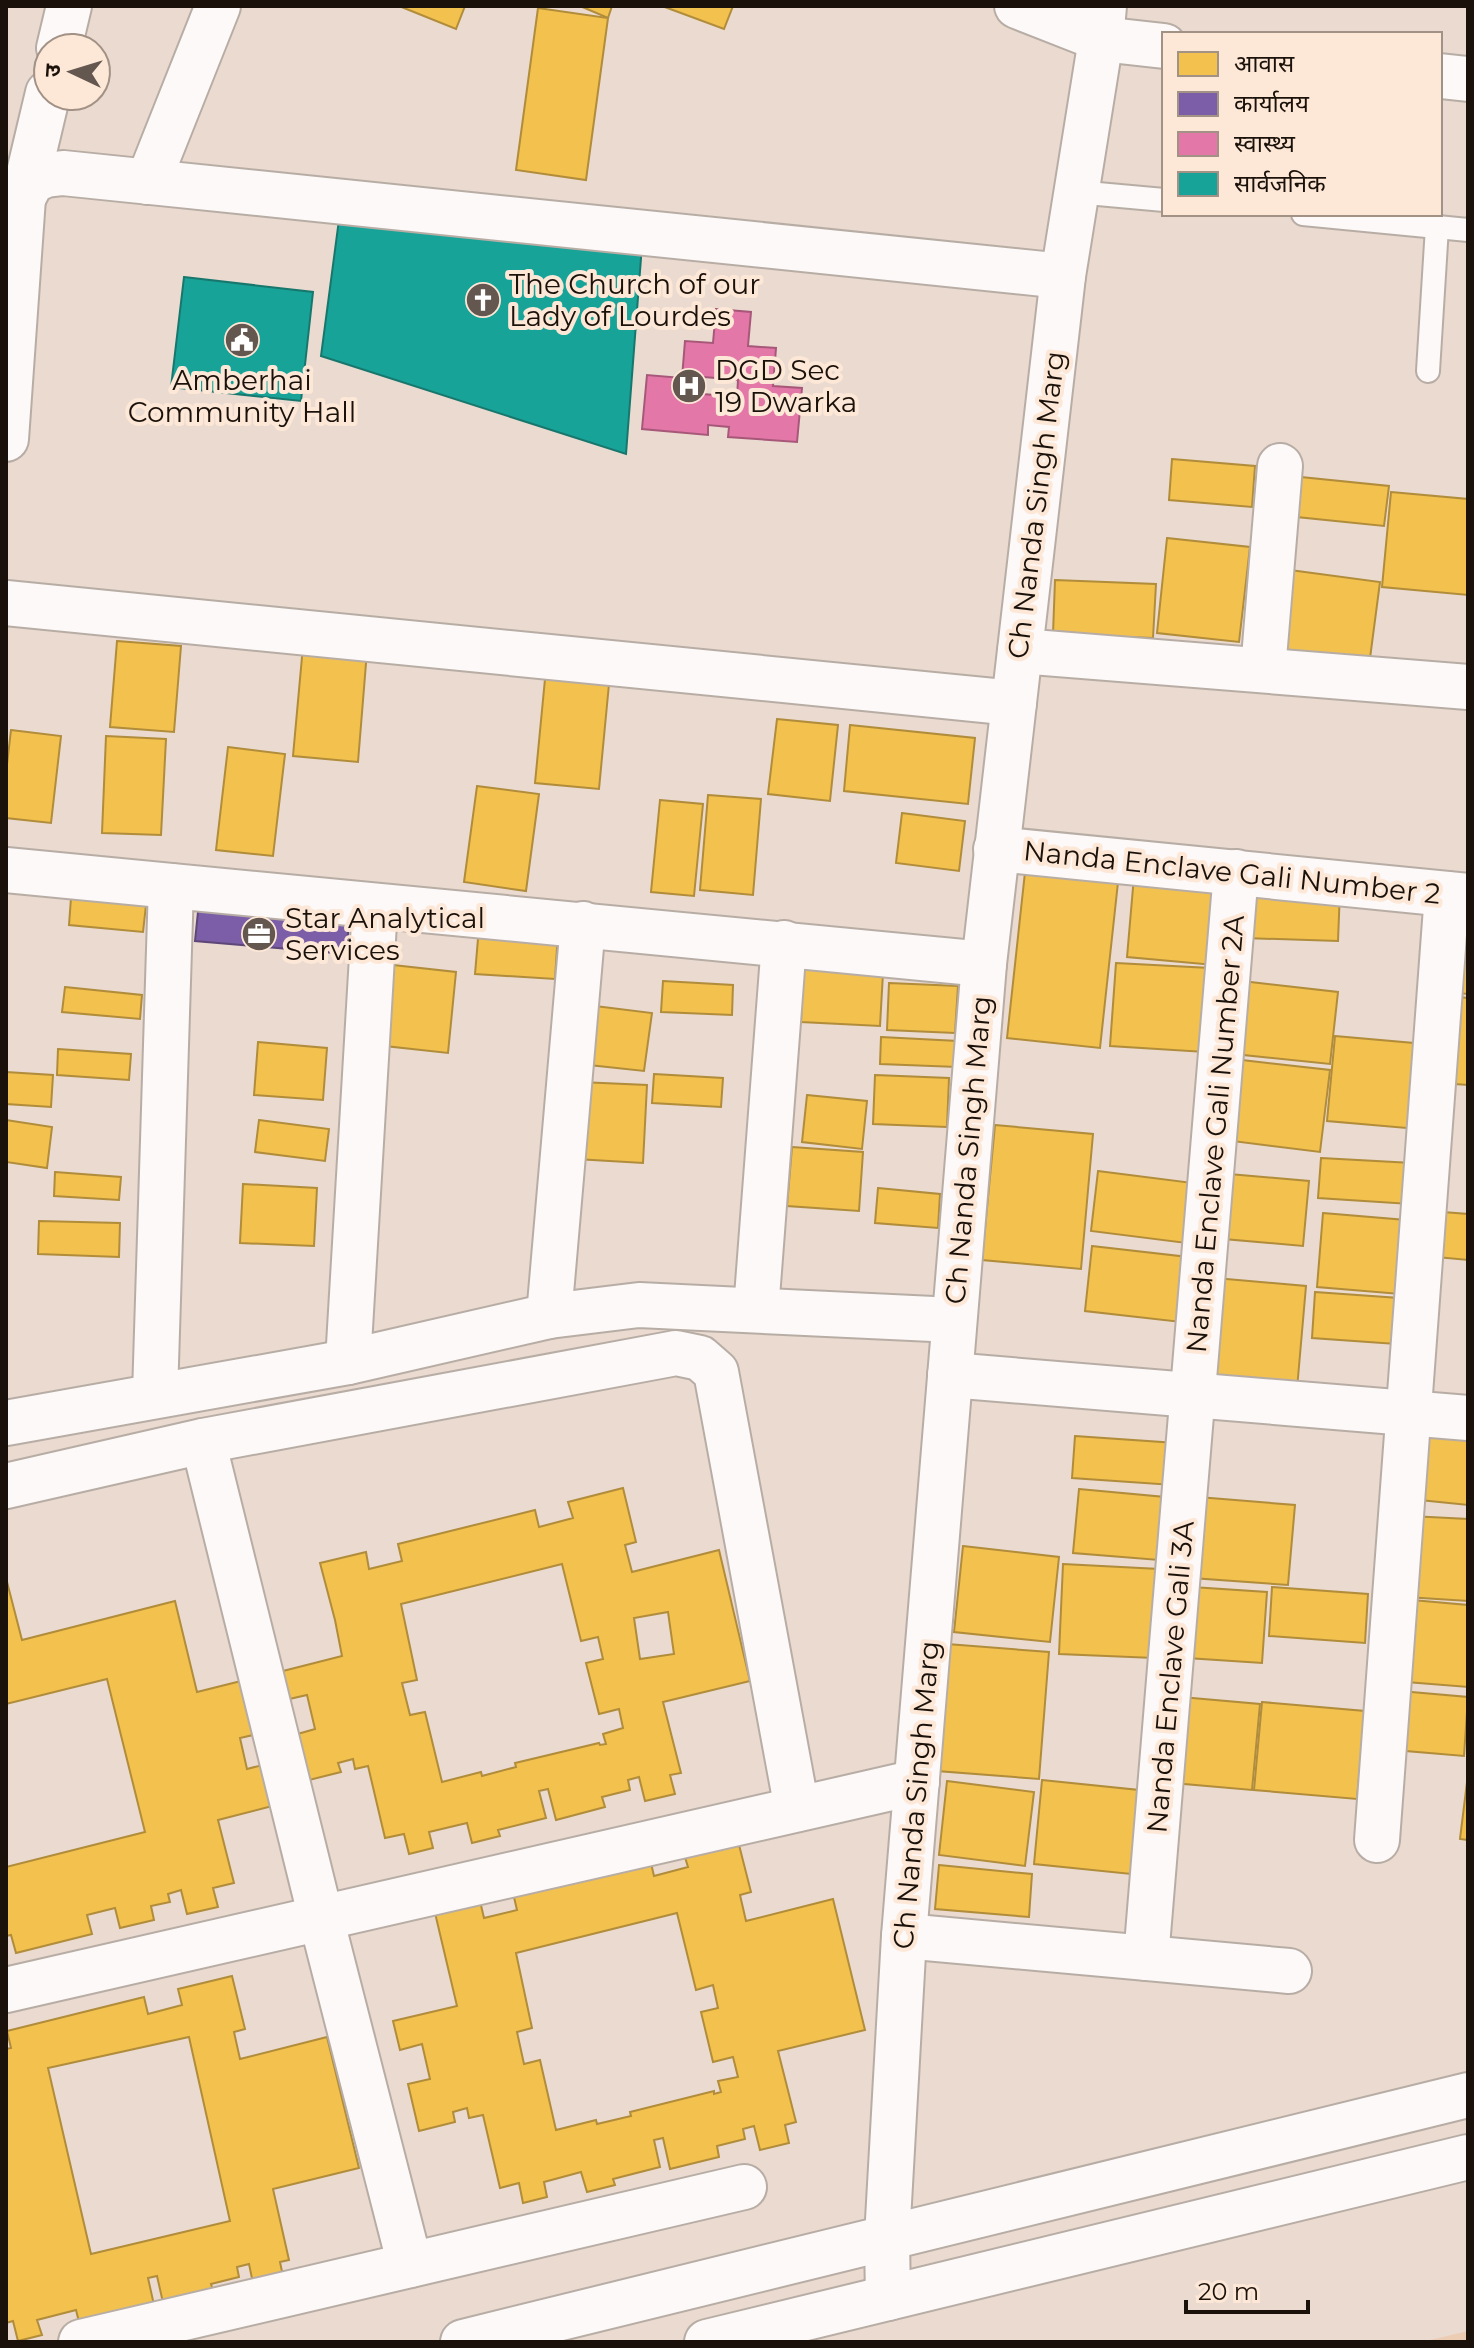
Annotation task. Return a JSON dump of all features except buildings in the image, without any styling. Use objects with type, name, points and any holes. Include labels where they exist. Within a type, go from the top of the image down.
[{"type":"street","points":[[63,32],[69,6]]},
{"type":"street","points":[[148,182],[218,6]]},
{"type":"street","points":[[1017,6],[1102,23],[1162,45]]},
{"type":"street","name":"Ch Nanda Singh Marg","points":[[888,2298],[887,2238],[904,1936],[984,964],[1063,276],[1102,23]]},
{"type":"street","points":[[1442,76],[1468,79]]},
{"type":"street","points":[[7,416],[23,198],[43,112]]},
{"type":"street","points":[[23,198],[32,181],[63,173],[1063,276]]},
{"type":"street","points":[[1263,670],[1280,466]]},
{"type":"street","points":[[6,603],[1014,703]]},
{"type":"street","points":[[1020,651],[1468,687]]},
{"type":"street","name":"Nanda Enclave Gali Number 2","points":[[996,849],[1458,895]]},
{"type":"street","points":[[6,870],[984,964]]},
{"type":"street","name":"Nanda Enclave Gali Number 2A","points":[[1193,1395],[1236,872]]},
{"type":"street","points":[[155,1395],[171,886]]},
{"type":"street","points":[[1377,1840],[1409,1413],[1458,895]]},
{"type":"street","points":[[348,1362],[375,906]]},
{"type":"street","points":[[549,1316],[583,924]]},
{"type":"street","points":[[756,1310],[784,943]]},
{"type":"street","points":[[6,1423],[348,1362],[549,1316],[639,1305],[954,1320]]},
{"type":"street","points":[[6,1486],[203,1441],[676,1353],[700,1358],[716,1372],[797,1809]]},
{"type":"street","points":[[950,1375],[1468,1418]]},
{"type":"street","name":"Nanda Enclave Gali 3A","points":[[1146,1958],[1193,1395]]},
{"type":"street","points":[[203,1441],[410,2265]]},
{"type":"street","points":[[6,1990],[917,1782]]},
{"type":"street","points":[[904,1936],[1289,1971]]},
{"type":"street","points":[[463,2342],[1468,2095]]},
{"type":"street","points":[[707,2342],[1468,2157]]},
{"type":"street","points":[[81,2342],[744,2187]]},
{"type":"lane","points":[[1076,192],[1162,200]]},
{"type":"lane","points":[[1324,216],[1468,230]]},
{"type":"lane","points":[[1428,371],[1437,227]]},
{"type":"shaded area","points":[[1468,2331],[1468,2342],[1422,2342]]},
{"type":"place","name":"The Church of our Lady of Lourdes","points":[[483,300]]},
{"type":"place","name":"Amberhai Community Hall","points":[[242,340]]},
{"type":"place","name":"DGD Sec 19 Dwarka","points":[[689,386]]},
{"type":"place","name":"Star Analytical Services","points":[[259,934]]}]
